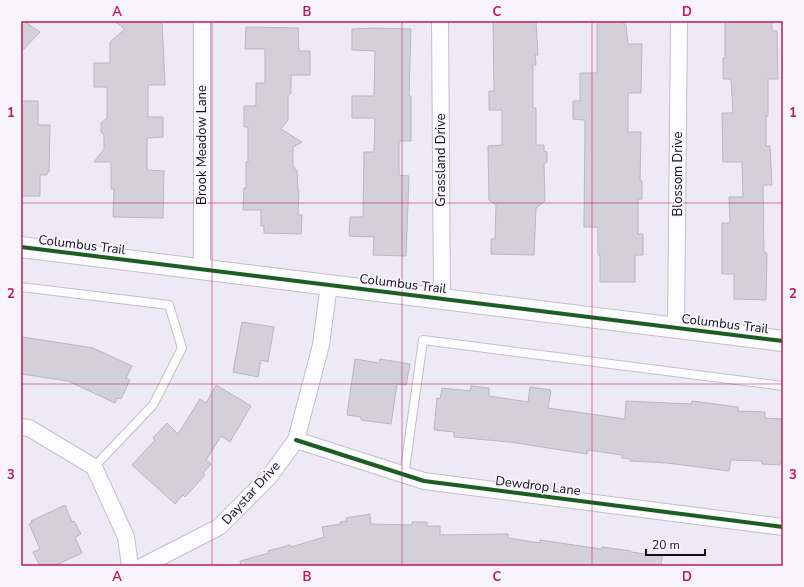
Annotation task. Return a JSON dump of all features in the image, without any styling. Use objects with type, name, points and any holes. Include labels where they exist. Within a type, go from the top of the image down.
[{"type":"street","name":"Brook Meadow Lane","points":[[202,21],[202,269]]},
{"type":"street","name":"Grassland Drive","points":[[440,21],[442,299]]},
{"type":"street","name":"Blossom Drive","points":[[676,328],[679,21]]},
{"type":"street","name":"Columbus Trail","points":[[21,247],[783,341]]},
{"type":"street","name":"Daystar Drive","points":[[143,566],[219,527],[269,477],[296,440],[321,345],[329,284]]},
{"type":"street","points":[[21,427],[29,428],[94,467],[126,537],[130,566]]},
{"type":"street","name":"Dewdrop Lane","points":[[296,440],[404,476],[424,481],[783,527]]},
{"type":"lane","points":[[21,287],[169,305],[182,348],[153,405],[94,467]]},
{"type":"lane","points":[[404,476],[423,340],[783,386]]},
{"type":"building","points":[[21,21],[24,21],[40,32],[21,52]]},
{"type":"building","points":[[114,21],[162,21],[165,85],[148,85],[148,117],[163,117],[163,137],[147,138],[147,170],[164,171],[163,218],[113,217],[114,189],[111,189],[111,162],[94,162],[104,149],[104,135],[101,132],[101,123],[107,118],[107,87],[94,87],[94,63],[110,63],[110,42],[125,29]]},
{"type":"building","points":[[493,21],[536,21],[538,55],[535,55],[536,65],[533,65],[533,108],[536,108],[536,145],[544,145],[544,151],[547,152],[547,162],[544,164],[545,201],[536,208],[534,255],[491,254],[491,239],[495,239],[496,205],[489,200],[488,146],[502,145],[502,110],[489,110],[489,91],[494,91]]},
{"type":"building","points":[[597,21],[620,21],[626,25],[628,44],[642,44],[641,93],[628,93],[628,132],[641,132],[640,181],[642,181],[642,199],[638,199],[638,234],[643,234],[643,255],[635,255],[635,282],[600,282],[598,227],[584,227],[585,120],[573,119],[573,101],[580,101],[580,73],[597,73]]},
{"type":"building","points":[[725,21],[772,21],[772,31],[777,31],[778,79],[768,79],[768,116],[766,116],[766,146],[770,146],[772,185],[763,185],[764,252],[767,253],[766,300],[734,299],[734,274],[722,274],[722,223],[730,223],[729,197],[743,197],[742,162],[723,162],[722,113],[733,113],[731,79],[723,79],[723,58],[725,58]]},
{"type":"building","points":[[246,27],[298,28],[299,51],[310,51],[310,75],[291,75],[291,93],[288,96],[288,120],[281,129],[302,142],[293,147],[293,166],[297,171],[299,190],[298,215],[302,215],[301,234],[264,233],[264,226],[261,226],[261,210],[243,210],[244,188],[246,188],[246,162],[248,162],[248,127],[244,127],[244,106],[256,106],[256,83],[265,83],[265,49],[245,49]]},
{"type":"building","points":[[352,29],[411,29],[409,96],[411,96],[411,141],[399,141],[399,175],[409,176],[406,256],[373,255],[374,237],[349,236],[350,217],[363,217],[364,152],[374,152],[375,118],[352,118],[352,96],[374,96],[375,51],[352,50]]},
{"type":"building","points":[[21,101],[38,101],[38,125],[50,125],[49,172],[47,172],[47,175],[40,175],[40,196],[21,196]]},
{"type":"building","points":[[242,322],[274,327],[268,362],[261,360],[258,377],[233,372]]},
{"type":"building","points":[[23,337],[93,348],[132,366],[126,378],[130,380],[121,399],[117,398],[115,403],[68,381],[21,374],[21,351]]},
{"type":"building","points":[[355,359],[379,363],[380,359],[410,364],[406,385],[397,384],[391,424],[361,420],[361,417],[347,415]]},
{"type":"building","points":[[216,385],[251,406],[230,442],[221,436],[206,460],[211,464],[203,473],[205,475],[185,497],[183,495],[175,504],[132,465],[155,440],[153,438],[167,423],[178,434],[200,399],[206,403]]},
{"type":"building","points":[[471,386],[489,388],[489,396],[528,402],[530,387],[551,390],[548,408],[625,419],[626,401],[691,404],[692,401],[738,407],[738,411],[765,412],[765,418],[783,419],[783,463],[780,462],[780,465],[762,464],[762,461],[731,460],[729,471],[667,463],[630,461],[630,459],[622,458],[622,455],[588,450],[587,454],[510,442],[454,437],[454,432],[434,430],[437,398],[440,399],[442,388],[470,391]]},
{"type":"building","points":[[65,505],[72,522],[74,521],[81,534],[75,537],[82,553],[54,566],[40,566],[33,552],[40,549],[29,524],[32,523],[31,521]]},
{"type":"building","points":[[370,514],[371,524],[412,525],[412,522],[427,522],[427,526],[440,526],[440,535],[508,534],[508,538],[540,543],[540,540],[662,556],[661,566],[241,566],[240,561],[269,553],[268,551],[290,545],[291,547],[324,537],[322,527],[341,524],[340,522],[347,521],[346,518]]},
{"type":"cycle path","points":[[21,247],[783,341]]},
{"type":"cycle path","points":[[296,440],[424,481],[783,527]]}]
